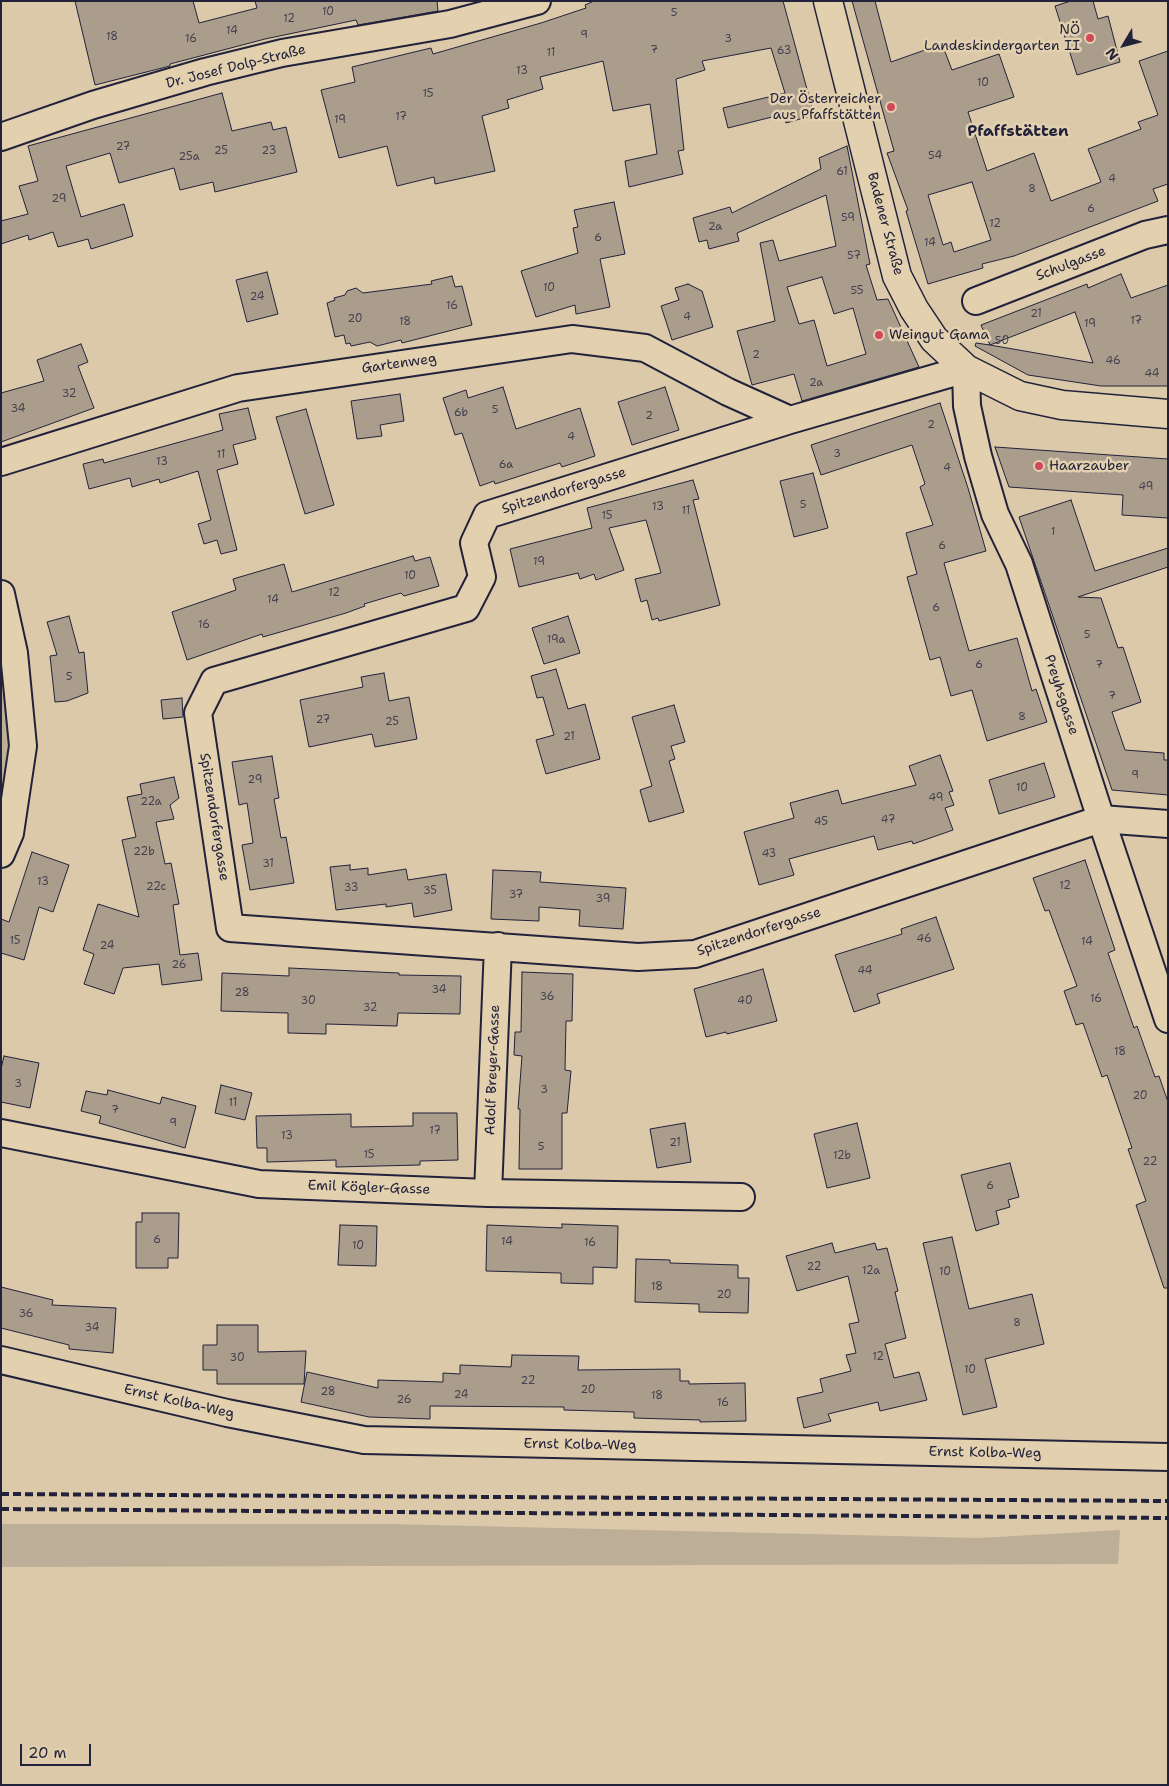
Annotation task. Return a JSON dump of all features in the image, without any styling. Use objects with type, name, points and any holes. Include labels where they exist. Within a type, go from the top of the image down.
[{"type":"main road","name":"Badener Straße","points":[[828,1],[897,276],[914,309],[934,339],[966,369],[1020,396],[1062,405],[1168,414]]},
{"type":"street","name":"Dr. Josef Dolp-Straße","points":[[1,137],[93,105],[205,72],[282,53],[450,24],[535,2]]},
{"type":"street","name":"Schulgasse","points":[[976,301],[1145,235],[1168,230]]},
{"type":"street","name":"Gartenweg","points":[[1,462],[238,388],[572,339],[644,348],[728,392],[790,420]]},
{"type":"street","name":"Spitzendorfergasse","points":[[966,369],[790,420],[487,515],[474,542],[482,577],[466,608],[214,681],[198,713],[230,928],[638,957],[695,954],[1101,819]]},
{"type":"street","name":"Preyhsgasse","points":[[966,369],[967,406],[990,498],[995,514],[1019,564],[1168,1019]]},
{"type":"street","points":[[728,392],[737,437]]},
{"type":"street","points":[[1,594],[14,653],[23,746],[10,833],[1,854]]},
{"type":"street","points":[[1101,819],[1168,824]]},
{"type":"street","name":"Adolf Breyer-Gasse","points":[[488,1193],[498,946]]},
{"type":"street","name":"Emil Kögler-Gasse","points":[[1,1133],[259,1184],[488,1193],[741,1197]]},
{"type":"street","name":"Ernst Kolba-Weg","points":[[1,1360],[228,1413],[364,1440],[1168,1457]]},
{"type":"shaded area","points":[[1,660],[5,660],[15,707],[1,826]]},
{"type":"shaded area","points":[[1,1524],[390,1524],[978,1538],[1120,1530],[1118,1564],[1,1567]]},
{"type":"building","points":[[75,1],[193,1],[199,23],[257,8],[255,1],[437,1],[438,11],[358,25],[356,20],[265,39],[95,85]]},
{"type":"building","points":[[594,1],[783,1],[814,115],[786,123],[784,114],[728,128],[723,108],[785,93],[771,48],[702,61],[705,70],[676,79],[684,150],[678,151],[683,174],[629,187],[625,161],[657,154],[650,104],[613,111],[603,61],[540,77],[543,89],[507,100],[509,108],[482,116],[495,171],[435,184],[434,177],[397,186],[387,146],[339,158],[321,90],[355,82],[352,67],[431,48],[433,54],[541,23],[586,8],[585,5]]},
{"type":"building","points":[[852,1],[875,1],[891,62],[942,44],[952,70],[999,54],[1014,97],[968,112],[987,171],[1034,153],[1051,201],[1101,182],[1088,149],[1141,129],[1138,122],[1158,115],[1139,61],[1168,51],[1168,184],[1153,189],[1158,201],[1014,256],[982,264],[983,268],[928,284],[906,211],[908,210],[887,153],[894,151]],"holes":[[[972,182],[991,240],[954,252],[951,242],[943,245],[928,195]]]},
{"type":"building","name":"NÖ Landeskindergarten II","points":[[1071,1],[1093,1],[1098,19],[1108,16],[1120,62],[1077,75],[1055,6]]},
{"type":"building","points":[[222,93],[232,131],[271,122],[273,130],[286,127],[297,172],[215,192],[213,182],[180,190],[174,168],[119,183],[110,153],[66,166],[81,217],[124,204],[133,236],[91,249],[88,239],[58,247],[53,232],[29,240],[28,235],[1,244],[1,221],[28,214],[19,186],[38,181],[28,146]]},
{"type":"building","points":[[847,146],[870,264],[866,265],[877,300],[888,299],[919,367],[802,401],[794,374],[752,385],[737,331],[775,321],[760,243],[773,240],[779,261],[836,246],[826,195],[737,233],[739,241],[709,249],[707,240],[699,242],[693,218],[730,207],[732,213],[821,169],[819,158]],"holes":[[[822,277],[834,314],[853,308],[866,354],[827,366],[814,320],[799,324],[787,287]]]},
{"type":"building","points":[[614,202],[625,254],[600,259],[610,307],[576,314],[575,305],[536,317],[521,271],[578,253],[573,228],[578,227],[574,210]]},
{"type":"building","points":[[267,272],[278,314],[247,322],[236,280]]},
{"type":"building","points":[[1121,274],[1131,298],[1168,285],[1168,386],[1101,386],[1028,375],[975,346],[976,343],[990,345],[981,325],[1087,284],[1088,288]],"holes":[[[1075,312],[1093,363],[990,345]]]},
{"type":"building","points":[[452,276],[455,287],[462,286],[472,325],[402,343],[401,340],[377,346],[370,342],[351,346],[350,343],[346,344],[344,335],[335,337],[327,303],[335,300],[334,298],[345,295],[347,291],[356,288],[363,293],[432,284],[431,281]]},
{"type":"building","points":[[688,284],[702,291],[713,327],[672,340],[661,306],[679,300],[675,288]]},
{"type":"building","points":[[81,344],[88,362],[78,366],[94,408],[1,442],[1,393],[44,381],[37,360]]},
{"type":"building","points":[[503,387],[516,429],[580,408],[595,456],[562,467],[560,463],[495,484],[494,481],[480,486],[462,433],[455,435],[443,398],[466,390],[468,398]]},
{"type":"building","points":[[665,387],[679,430],[632,445],[618,402]]},
{"type":"building","points":[[400,394],[404,421],[380,425],[382,436],[357,439],[351,401]]},
{"type":"building","points":[[940,403],[968,488],[986,551],[944,563],[969,651],[1017,638],[1032,691],[1036,689],[1047,722],[987,741],[972,690],[951,696],[940,657],[930,660],[907,577],[917,574],[906,533],[933,525],[920,487],[925,484],[912,445],[821,475],[811,445]]},
{"type":"building","points":[[248,408],[256,439],[233,445],[238,464],[217,470],[237,550],[221,554],[217,540],[204,544],[198,524],[211,520],[198,471],[160,483],[159,479],[132,487],[130,478],[89,489],[83,464],[103,459],[104,463],[223,430],[219,414]]},
{"type":"building","points":[[306,409],[334,505],[305,514],[276,417]]},
{"type":"building","points":[[995,447],[1168,459],[1168,518],[1122,515],[1123,495],[1009,487]]},
{"type":"building","points":[[813,473],[828,528],[794,537],[780,481]]},
{"type":"building","points":[[693,480],[699,499],[693,500],[720,605],[659,621],[658,618],[652,620],[647,600],[641,602],[635,579],[661,573],[646,520],[609,528],[624,570],[596,580],[594,574],[580,579],[578,573],[519,587],[510,549],[592,528],[587,508]]},
{"type":"building","points":[[1071,500],[1095,571],[1168,548],[1168,567],[1078,597],[1101,598],[1118,648],[1123,647],[1141,702],[1112,712],[1125,750],[1164,753],[1164,760],[1168,760],[1168,795],[1112,790],[1019,517]]},
{"type":"building","points":[[413,556],[415,561],[430,557],[439,586],[404,596],[401,593],[364,604],[365,606],[346,613],[263,637],[262,634],[187,660],[172,612],[236,590],[233,579],[284,564],[292,592]]},
{"type":"building","points":[[69,616],[79,653],[84,652],[88,693],[67,701],[55,702],[50,656],[57,655],[47,622]]},
{"type":"building","points":[[568,616],[580,653],[544,664],[532,628]]},
{"type":"building","points":[[556,669],[568,709],[585,704],[600,759],[546,774],[536,740],[554,735],[543,697],[537,698],[531,676]]},
{"type":"building","points":[[384,673],[389,701],[409,697],[417,739],[375,747],[372,734],[309,747],[300,700],[363,687],[361,677]]},
{"type":"building","points":[[182,698],[183,717],[163,719],[161,700]]},
{"type":"building","points":[[674,705],[685,742],[671,746],[675,759],[669,761],[684,812],[649,822],[640,790],[652,786],[632,717]]},
{"type":"building","points":[[940,755],[953,791],[949,792],[954,805],[945,808],[953,830],[913,844],[912,841],[878,850],[874,836],[789,859],[794,875],[759,885],[744,832],[794,818],[790,803],[838,790],[842,804],[916,785],[909,766]]},
{"type":"building","points":[[272,756],[279,798],[274,799],[281,838],[286,837],[294,883],[250,890],[242,845],[253,843],[247,803],[239,805],[232,762]]},
{"type":"building","points":[[1044,763],[1055,797],[999,814],[989,780]]},
{"type":"building","points":[[174,777],[179,798],[170,805],[174,819],[156,822],[165,864],[171,863],[179,904],[173,905],[180,955],[198,953],[202,980],[162,985],[159,964],[123,968],[114,994],[84,984],[94,954],[83,950],[98,904],[139,917],[122,840],[136,837],[127,797],[142,794],[140,784]]},
{"type":"building","points":[[32,852],[69,865],[53,912],[39,907],[24,960],[1,953],[1,919],[9,922]]},
{"type":"building","points":[[1085,860],[1115,950],[1108,953],[1134,1028],[1137,1026],[1155,1077],[1159,1076],[1168,1102],[1168,1288],[1164,1288],[1136,1205],[1146,1201],[1128,1149],[1132,1148],[1107,1075],[1102,1077],[1083,1023],[1076,1025],[1064,991],[1077,986],[1049,910],[1045,911],[1033,878]]},
{"type":"building","points":[[350,865],[350,870],[368,868],[368,875],[406,869],[408,880],[446,874],[452,910],[414,917],[412,903],[386,907],[386,904],[336,910],[330,867]]},
{"type":"building","points":[[493,870],[541,872],[540,882],[626,888],[623,929],[579,926],[580,910],[539,907],[539,921],[491,919]]},
{"type":"building","points":[[936,917],[954,969],[877,994],[880,1003],[854,1012],[835,955],[902,934],[901,929]]},
{"type":"building","points":[[289,968],[399,973],[399,975],[461,976],[460,1014],[398,1013],[397,1026],[326,1024],[326,1034],[288,1033],[288,1013],[221,1011],[222,973],[289,976]]},
{"type":"building","points":[[763,969],[777,1021],[727,1034],[726,1032],[706,1037],[694,989]]},
{"type":"building","points":[[522,972],[573,974],[572,1021],[566,1021],[565,1070],[571,1071],[567,1113],[562,1113],[562,1169],[519,1169],[520,1109],[518,1109],[522,1056],[514,1055],[515,1032],[521,1032]]},
{"type":"building","points":[[4,1056],[39,1063],[30,1108],[1,1102],[1,1069]]},
{"type":"building","points":[[221,1085],[252,1093],[245,1120],[215,1113]]},
{"type":"building","points":[[108,1090],[160,1104],[162,1097],[196,1106],[185,1148],[99,1123],[101,1116],[81,1111],[86,1091],[107,1095]]},
{"type":"building","points":[[413,1113],[457,1113],[458,1160],[420,1161],[420,1165],[336,1167],[336,1160],[267,1162],[267,1148],[257,1148],[256,1116],[351,1114],[351,1127],[413,1126]]},
{"type":"building","points":[[685,1123],[691,1162],[657,1168],[650,1129]]},
{"type":"building","points":[[857,1123],[870,1178],[827,1188],[814,1134]]},
{"type":"building","points":[[1010,1163],[1019,1197],[1008,1200],[1010,1207],[996,1211],[999,1224],[976,1231],[961,1175]]},
{"type":"building","points":[[142,1213],[179,1213],[178,1258],[168,1258],[168,1268],[136,1268],[136,1222],[142,1222]]},
{"type":"building","points":[[562,1224],[618,1226],[617,1268],[593,1267],[593,1284],[561,1283],[561,1273],[486,1271],[487,1225],[562,1228]]},
{"type":"building","points":[[340,1225],[377,1226],[376,1266],[338,1265]]},
{"type":"building","points":[[952,1237],[969,1309],[1032,1294],[1044,1344],[985,1359],[997,1407],[963,1415],[923,1243]]},
{"type":"building","points":[[832,1243],[835,1253],[875,1243],[877,1250],[887,1248],[898,1291],[895,1292],[906,1338],[885,1344],[894,1378],[919,1372],[927,1400],[880,1411],[878,1402],[828,1414],[831,1421],[804,1428],[797,1398],[823,1392],[820,1379],[851,1371],[846,1355],[856,1353],[849,1324],[859,1322],[848,1276],[797,1291],[786,1256]]},
{"type":"building","points":[[636,1259],[670,1260],[670,1263],[738,1265],[738,1278],[749,1278],[748,1313],[699,1312],[699,1304],[635,1302]]},
{"type":"building","points":[[1,1287],[53,1300],[52,1305],[116,1308],[113,1353],[69,1349],[69,1345],[1,1328]]},
{"type":"building","points":[[217,1325],[258,1325],[258,1352],[306,1351],[304,1384],[217,1384],[217,1370],[203,1370],[203,1345],[217,1345]]},
{"type":"building","points":[[512,1355],[579,1356],[578,1370],[680,1369],[680,1381],[689,1381],[689,1384],[745,1383],[746,1421],[700,1422],[700,1420],[634,1418],[634,1412],[564,1410],[564,1407],[430,1406],[430,1419],[369,1417],[301,1402],[307,1372],[378,1388],[378,1380],[443,1382],[443,1373],[460,1374],[460,1365],[511,1367]]},
{"type":"railway","points":[[1,1494],[1168,1501]]},
{"type":"railway","points":[[1,1509],[1168,1518]]},
{"type":"place","name":"NÖ Landeskindergarten II","points":[[1090,38]]},
{"type":"place","name":"Der Österreicher aus Pfaffstätten","points":[[891,107]]},
{"type":"place","name":"Weingut Gama","points":[[879,335]]},
{"type":"place","name":"Haarzauber","points":[[1039,466]]},
{"type":"district","name":"Pfaffstätten","points":[[1018,132]]}]
